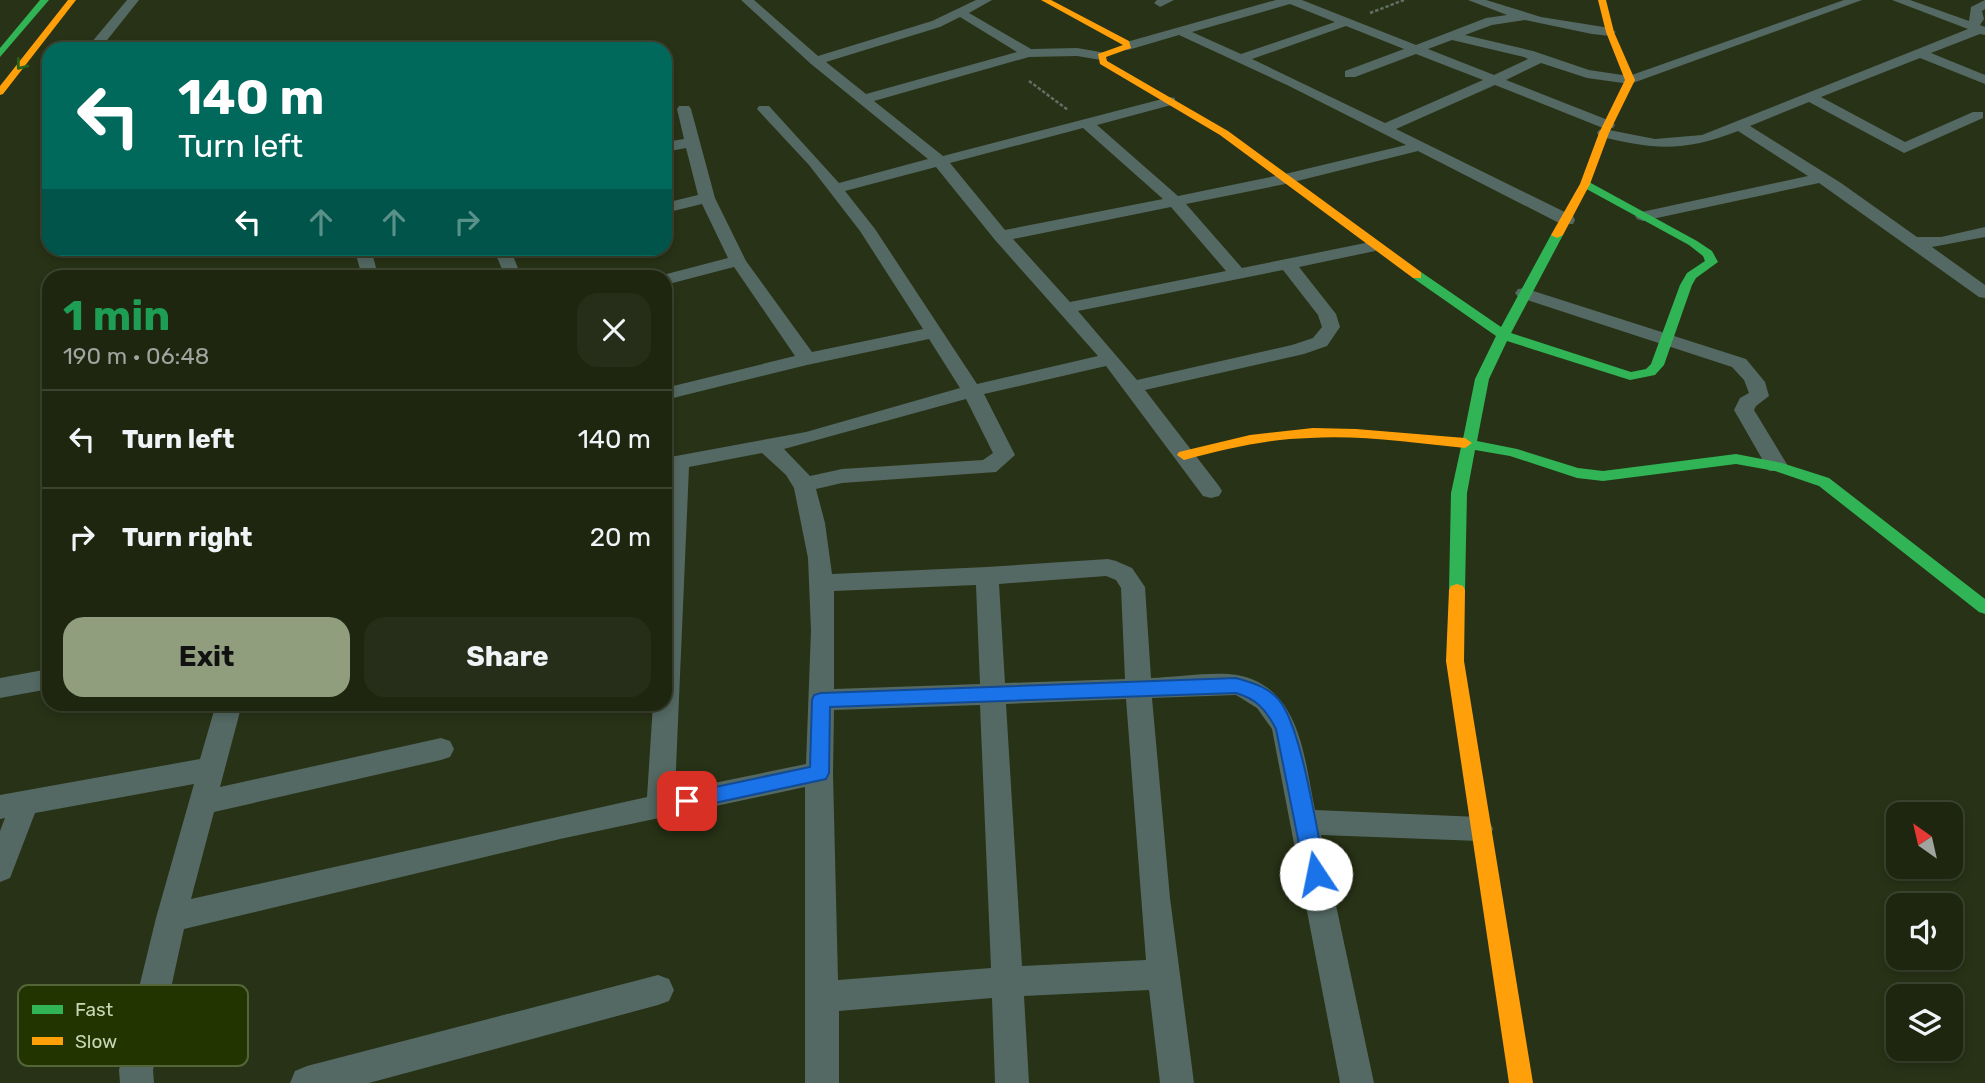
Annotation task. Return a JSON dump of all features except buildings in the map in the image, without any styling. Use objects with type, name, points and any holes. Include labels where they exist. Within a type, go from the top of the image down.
[{"type":"main road","points":[[0,54],[45,0]]},
{"type":"main road","points":[[0,92],[72,0]]},
{"type":"main road","points":[[1045,0],[1128,46]]},
{"type":"main road","points":[[1521,1083],[1479,829],[1455,661],[1460,493],[1482,379],[1524,293],[1585,184],[1606,129],[1630,80],[1610,32],[1602,0]]},
{"type":"main road","points":[[1128,46],[1101,56],[1100,59],[1224,133],[1375,246],[1503,335],[1630,376],[1650,372],[1657,365],[1691,276],[1712,262],[1708,254],[1693,243],[1585,184]]},
{"type":"main road","points":[[1184,456],[1240,441],[1293,434],[1345,434],[1469,443],[1512,452],[1577,473],[1603,475],[1736,459],[1777,466],[1824,482],[1985,608]]},
{"type":"street","points":[[99,42],[133,0]]},
{"type":"street","points":[[747,0],[816,61],[940,161],[1001,236],[1111,359],[1211,491]]},
{"type":"street","points":[[816,61],[897,37],[986,0]]},
{"type":"street","points":[[1128,46],[1291,0],[1497,80],[1637,142],[1668,144],[1705,139],[1740,126],[1922,54],[1979,28]]},
{"type":"street","points":[[1474,0],[1524,18],[1562,27],[1610,32]]},
{"type":"street","points":[[1824,0],[1840,5]]},
{"type":"street","points":[[1452,36],[1540,58],[1587,74],[1630,80],[1856,0]]},
{"type":"street","points":[[1898,0],[1979,28]]},
{"type":"street","points":[[1979,28],[1975,9],[1985,3]]},
{"type":"street","points":[[961,12],[1028,53]]},
{"type":"street","points":[[1350,74],[1490,21],[1524,18]]},
{"type":"street","points":[[1238,59],[1346,22]]},
{"type":"street","points":[[1180,31],[1292,82],[1567,220]]},
{"type":"street","points":[[864,99],[1028,53],[1077,52],[1101,56]]},
{"type":"street","points":[[1922,54],[1985,80]]},
{"type":"street","points":[[1385,128],[1434,109],[1540,58]]},
{"type":"street","points":[[1810,97],[1904,148],[1978,115]]},
{"type":"street","points":[[836,188],[1170,101]]},
{"type":"street","points":[[684,108],[707,198],[738,261],[807,359]]},
{"type":"street","points":[[764,109],[836,188],[867,229],[972,391],[1004,455],[988,467],[842,476],[804,485]]},
{"type":"street","points":[[1086,123],[1175,201],[1237,273]]},
{"type":"street","points":[[1740,126],[1821,178],[1985,293]]},
{"type":"street","points":[[672,146],[692,142]]},
{"type":"street","points":[[1001,236],[1285,179],[1420,146]]},
{"type":"street","points":[[1643,216],[1821,178]]},
{"type":"street","points":[[672,206],[707,198]]},
{"type":"street","points":[[1913,242],[1951,241],[1985,232]]},
{"type":"street","points":[[1067,308],[1375,246]]},
{"type":"street","points":[[672,278],[738,261]]},
{"type":"street","points":[[1132,387],[1297,350],[1320,342],[1331,327],[1327,314],[1287,263]]},
{"type":"street","points":[[1524,293],[1729,359],[1749,372],[1758,388],[1759,396],[1747,402],[1744,410],[1777,466]]},
{"type":"street","points":[[672,392],[807,359],[936,332]]},
{"type":"street","points":[[672,464],[807,438],[972,391],[1111,359]]},
{"type":"street","points":[[766,446],[793,467],[804,485],[814,522],[821,583],[819,773],[825,997],[822,1083]]},
{"type":"street","points":[[821,583],[987,576],[1108,567],[1124,574],[1133,587],[1138,688],[1162,974],[1177,1083]]},
{"type":"street","points":[[987,576],[995,692],[1012,1083]]},
{"type":"street","points":[[0,688],[42,680]]},
{"type":"street","points":[[821,700],[1236,685],[1258,692],[1273,706],[1285,729],[1357,1083]]},
{"type":"street","points":[[156,985],[227,711]]},
{"type":"street","points":[[660,806],[663,711]]},
{"type":"street","points":[[202,803],[442,749]]},
{"type":"street","points":[[0,869],[13,805],[211,769]]},
{"type":"street","points":[[171,918],[660,806],[819,773]]},
{"type":"street","points":[[1305,822],[1479,829]]},
{"type":"street","points":[[825,997],[1007,982],[1162,974]]},
{"type":"street","points":[[307,1083],[659,990]]},
{"type":"path","points":[[1346,22],[1404,0]]},
{"type":"path","points":[[1029,81],[1086,123]]},
{"type":"traffic: fast","points":[[0,54],[45,0]]},
{"type":"traffic: fast","points":[[1417,275],[1503,335],[1630,376],[1650,372],[1657,365],[1691,276],[1712,262],[1708,254],[1693,243],[1585,184]]},
{"type":"traffic: fast","points":[[1457,590],[1459,493],[1482,379],[1524,293],[1557,235]]},
{"type":"traffic: fast","points":[[1465,443],[1512,452],[1577,473],[1603,476],[1736,459],[1777,466],[1824,482],[1985,608]]},
{"type":"traffic: slow","points":[[0,92],[72,0]]},
{"type":"traffic: slow","points":[[1045,0],[1126,43],[1128,46],[1101,56],[1103,62],[1224,133],[1417,275]]},
{"type":"traffic: slow","points":[[1557,235],[1585,184],[1604,133],[1630,80],[1610,32],[1602,0]]},
{"type":"traffic: slow","points":[[1184,455],[1277,435],[1313,433],[1465,443]]},
{"type":"traffic: slow","points":[[1457,590],[1455,661],[1521,1083]]},
{"type":"route","points":[[687,801],[819,773],[821,700],[1236,685],[1258,692],[1273,706],[1285,729],[1316,874]]}]
